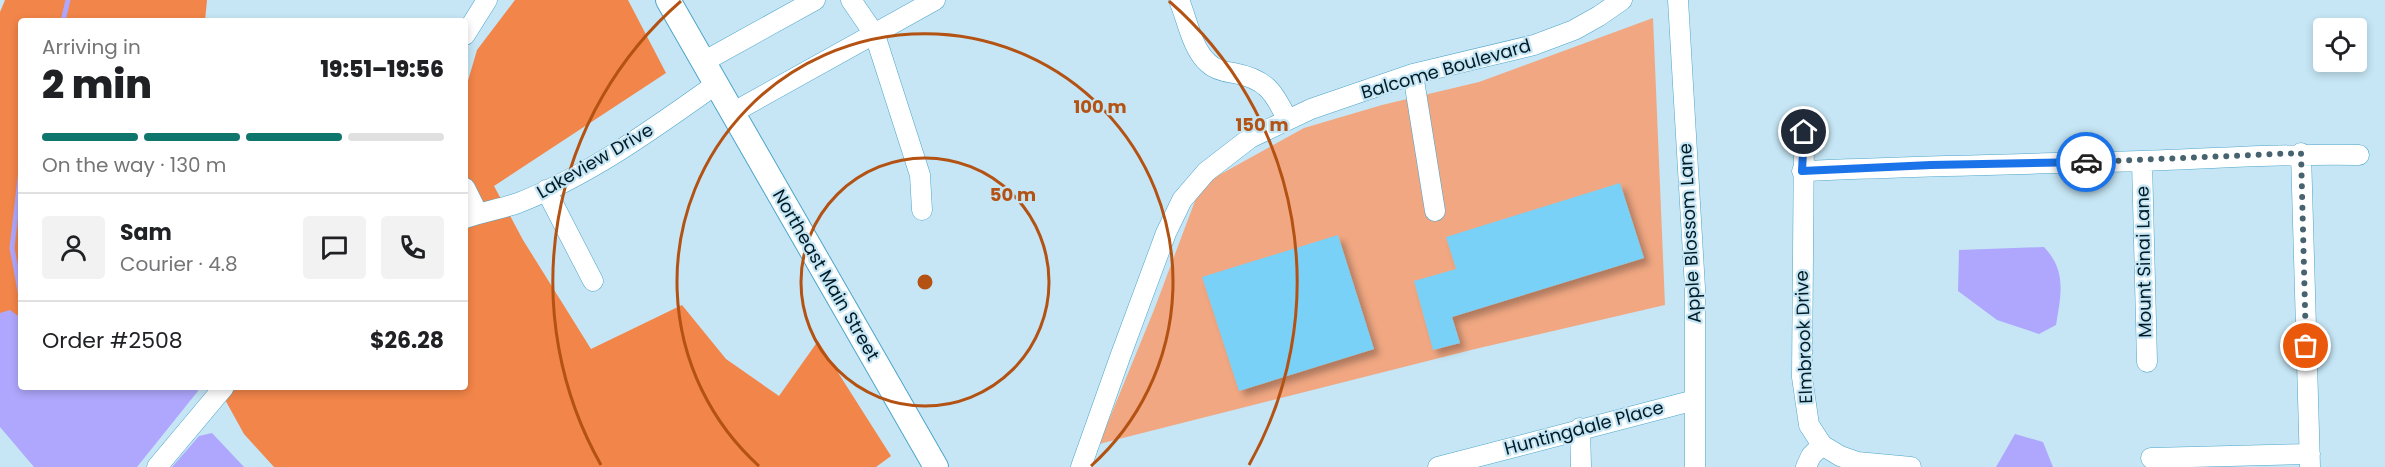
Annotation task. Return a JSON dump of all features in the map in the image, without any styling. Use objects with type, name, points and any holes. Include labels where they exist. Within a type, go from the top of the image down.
[{"type":"main road","name":"Northeast Main Street","points":[[668,0],[936,467]]},
{"type":"street","points":[[468,30],[487,0]]},
{"type":"street","points":[[704,62],[815,0]]},
{"type":"street","points":[[851,0],[875,35],[920,175],[922,210]]},
{"type":"street","points":[[732,113],[935,0]]},
{"type":"street","points":[[1179,0],[1190,34],[1208,63],[1223,71],[1246,75],[1267,84],[1287,119]]},
{"type":"street","name":"Balcome Boulevard","points":[[1081,467],[1170,225],[1182,200],[1206,172],[1250,138],[1287,119],[1413,74],[1534,45],[1574,30],[1622,0]]},
{"type":"street","name":"Apple Blossom Lane","points":[[1678,0],[1695,288],[1695,467]]},
{"type":"street","points":[[1413,74],[1435,212]]},
{"type":"street","name":"Lakeview Drive","points":[[472,216],[517,203],[571,178],[633,143],[715,85]]},
{"type":"street","name":"Elmbrook Drive","points":[[1804,132],[1802,377],[1809,425],[1822,445]]},
{"type":"street","points":[[1802,171],[1931,165],[2142,161],[2301,153],[2359,155]]},
{"type":"street","points":[[2151,458],[2310,460],[2301,153]]},
{"type":"street","name":"Mount Sinai Lane","points":[[2142,161],[2147,362]]},
{"type":"street","points":[[546,190],[592,281]]},
{"type":"street","points":[[468,200],[472,216]]},
{"type":"street","points":[[157,467],[221,390]]},
{"type":"street","name":"Huntingdale Place","points":[[1438,467],[1580,428],[1695,400]]},
{"type":"street","points":[[1580,428],[1581,467]]},
{"type":"street","points":[[1806,467],[1811,456],[1822,445],[1840,456],[1857,462],[1911,467]]},
{"type":"shaded area","points":[[5,0],[207,0],[205,18],[18,18],[18,321],[0,343],[0,12]]},
{"type":"shaded area","points":[[515,0],[628,0],[666,73],[494,186],[523,240],[591,349],[682,305],[726,359],[779,396],[818,341],[891,456],[876,467],[274,467],[244,434],[220,390],[468,390],[468,81],[477,50]]},
{"type":"shaded area","points":[[1653,18],[1665,305],[1475,349],[1099,444],[1154,310],[1201,185],[1304,128],[1382,105],[1479,82]]},
{"type":"shaded area","points":[[2044,247],[2056,265],[2060,293],[2056,325],[2039,334],[1997,320],[1958,291],[1959,250]]},
{"type":"shaded area","points":[[10,310],[18,316],[18,390],[198,391],[137,467],[34,467],[0,427],[0,313]]},
{"type":"shaded area","points":[[212,433],[244,467],[172,467],[199,436]]},
{"type":"shaded area","points":[[2015,434],[2043,442],[2053,467],[1996,467]]},
{"type":"building","points":[[1620,183],[1644,258],[1452,317],[1460,343],[1433,350],[1414,281],[1456,269],[1446,237]]},
{"type":"building","points":[[1338,235],[1374,349],[1239,391],[1202,277]]},
{"type":"waterway","points":[[64,18],[68,0]]},
{"type":"waterway","points":[[18,196],[12,248],[18,280]]},
{"type":"way so far","points":[[2086,162],[2301,153],[2306,346]]},
{"type":"route","points":[[1804,132],[1802,171],[1931,165],[2086,162]]}]
